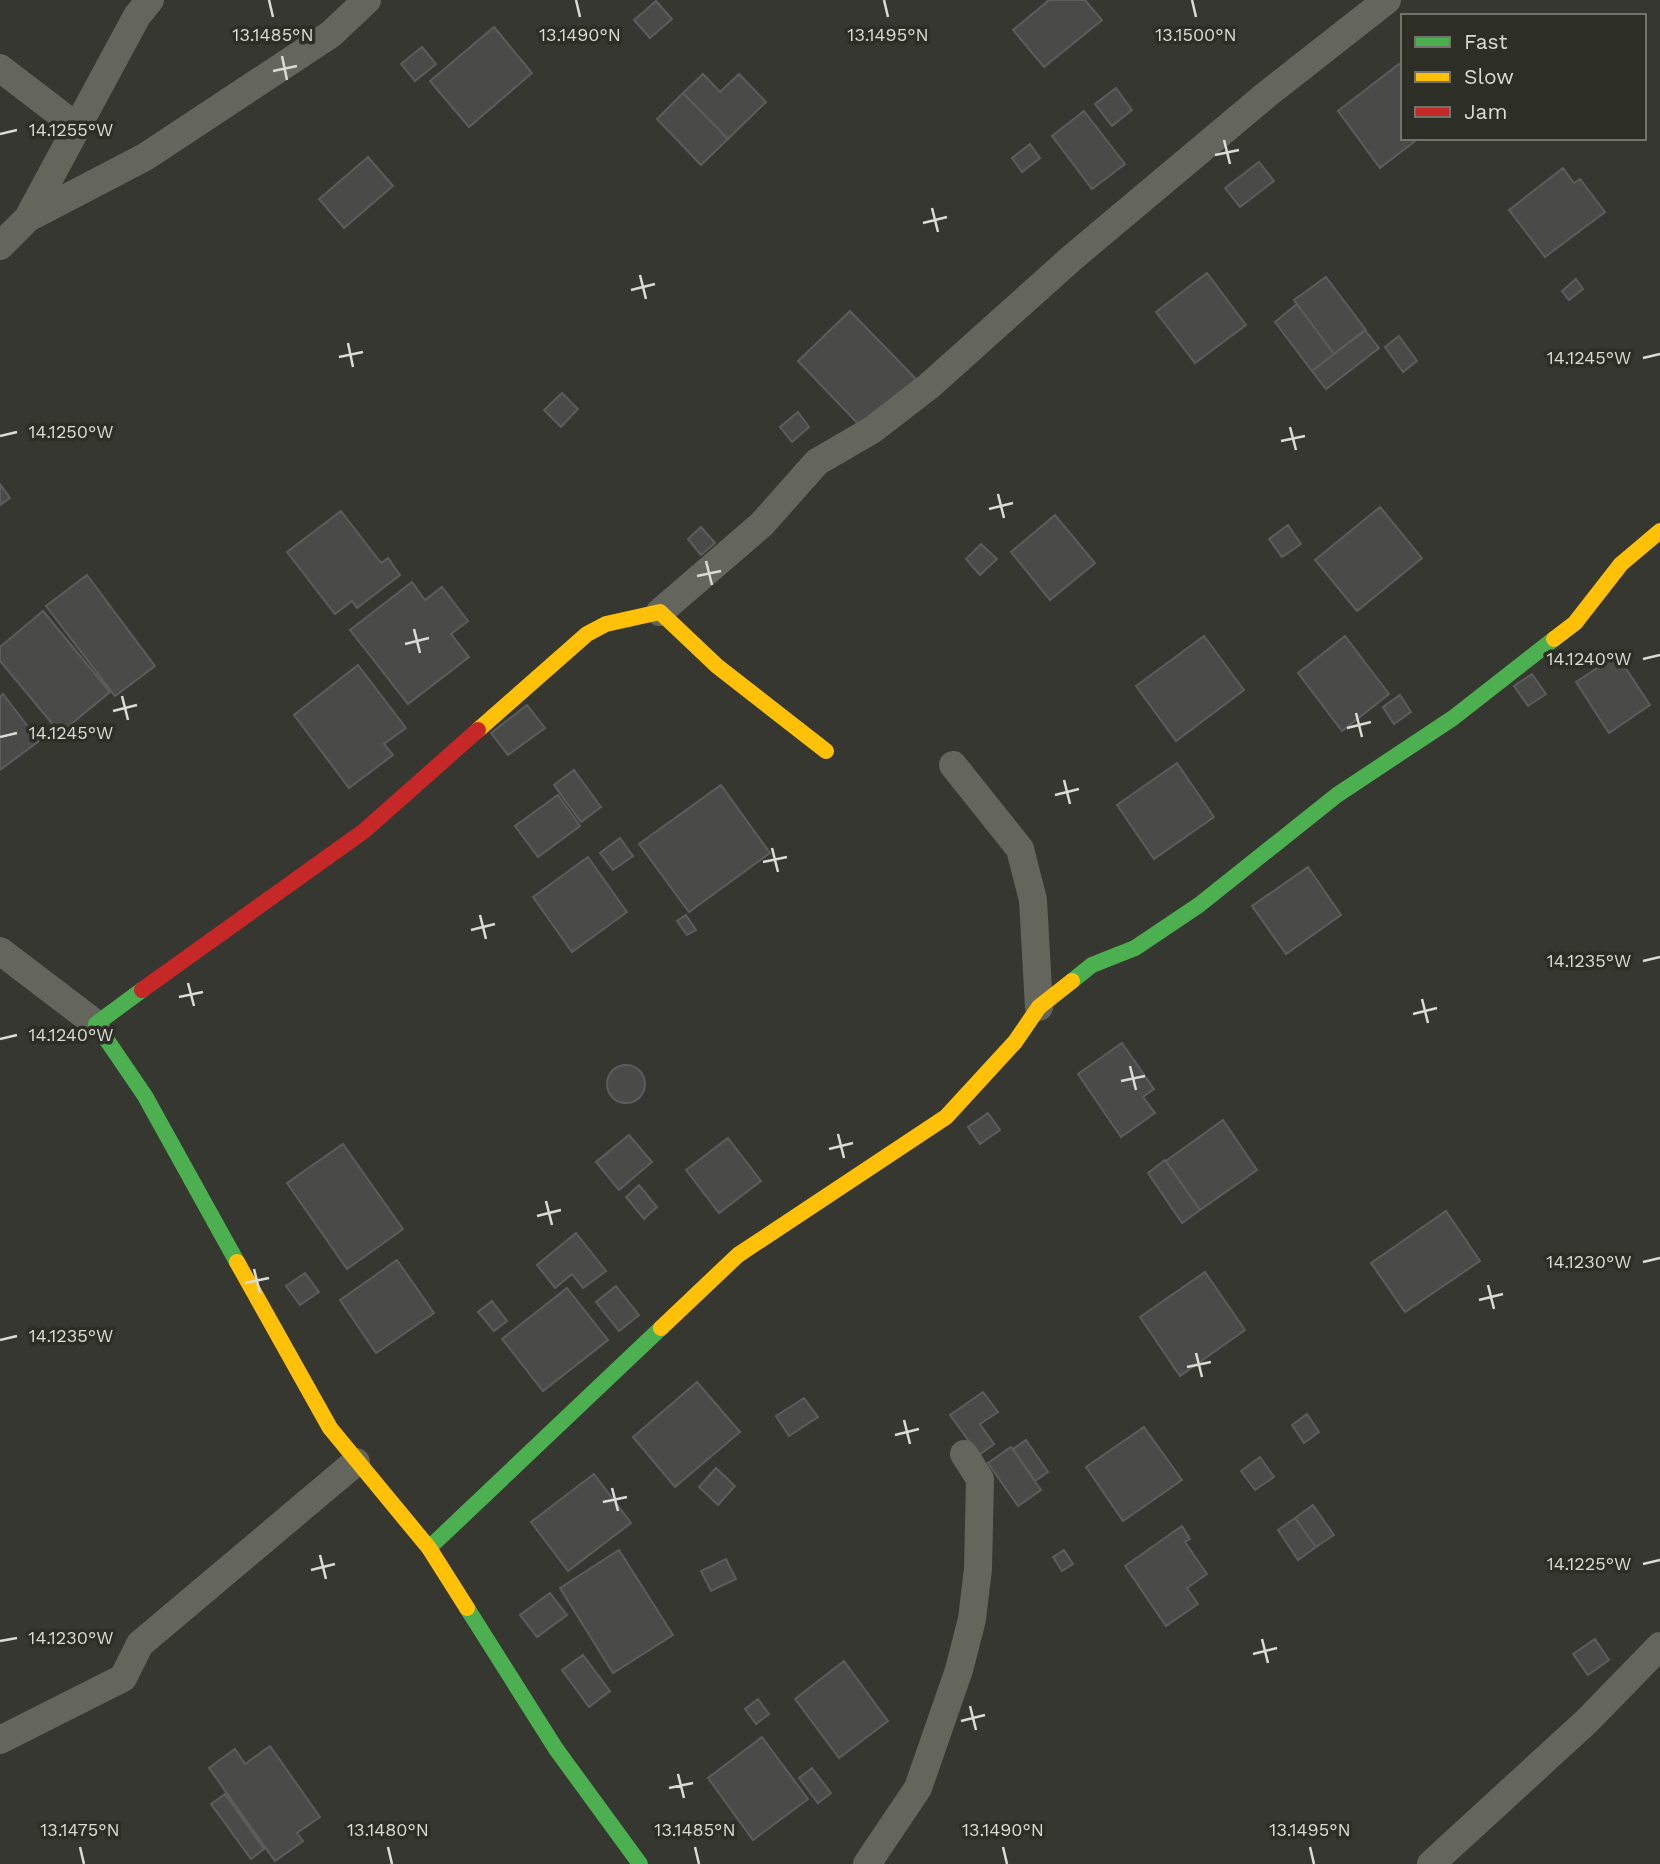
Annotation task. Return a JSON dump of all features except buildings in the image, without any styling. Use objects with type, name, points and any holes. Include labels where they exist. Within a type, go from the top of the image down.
[{"type":"street","points":[[0,246],[28,218],[137,16],[150,0]]},
{"type":"street","points":[[28,218],[145,157],[331,34],[367,0]]},
{"type":"street","points":[[96,1024],[255,906],[364,831],[587,634],[606,624],[660,612],[762,524],[817,462],[872,430],[929,386],[1083,248],[1266,95],[1387,0]]},
{"type":"street","points":[[0,68],[77,127]]},
{"type":"street","points":[[429,1548],[738,1255],[946,1117],[1015,1042],[1039,1007],[1092,965],[1135,948],[1199,905],[1337,795],[1453,718],[1575,623],[1621,564],[1660,531]]},
{"type":"street","points":[[660,612],[717,666],[826,751]]},
{"type":"street","points":[[953,765],[1020,849],[1033,900],[1039,1007]]},
{"type":"street","points":[[2,956],[96,1024],[145,1096],[330,1428],[429,1548],[556,1749],[640,1864]]},
{"type":"street","points":[[867,1864],[918,1788],[960,1670],[969,1632],[978,1569],[980,1479],[964,1454]]},
{"type":"street","points":[[0,1740],[124,1678],[140,1644],[356,1462]]},
{"type":"street","points":[[1434,1863],[1587,1721],[1660,1646]]},
{"type":"traffic: fast","points":[[1072,981],[1092,965],[1135,948],[1199,905],[1337,795],[1453,718],[1554,639]]},
{"type":"traffic: fast","points":[[142,990],[96,1024],[145,1096],[237,1262]]},
{"type":"traffic: fast","points":[[429,1548],[661,1328]]},
{"type":"traffic: fast","points":[[467,1608],[556,1749],[640,1864]]},
{"type":"traffic: slow","points":[[1554,639],[1575,623],[1621,564],[1660,531]]},
{"type":"traffic: slow","points":[[478,730],[587,634],[606,624],[660,612],[717,666],[826,751]]},
{"type":"traffic: slow","points":[[661,1328],[738,1255],[946,1117],[1015,1042],[1039,1007],[1072,981]]},
{"type":"traffic: slow","points":[[237,1262],[330,1428],[429,1548],[467,1608]]},
{"type":"traffic: jam","points":[[142,990],[364,831],[478,730]]}]
